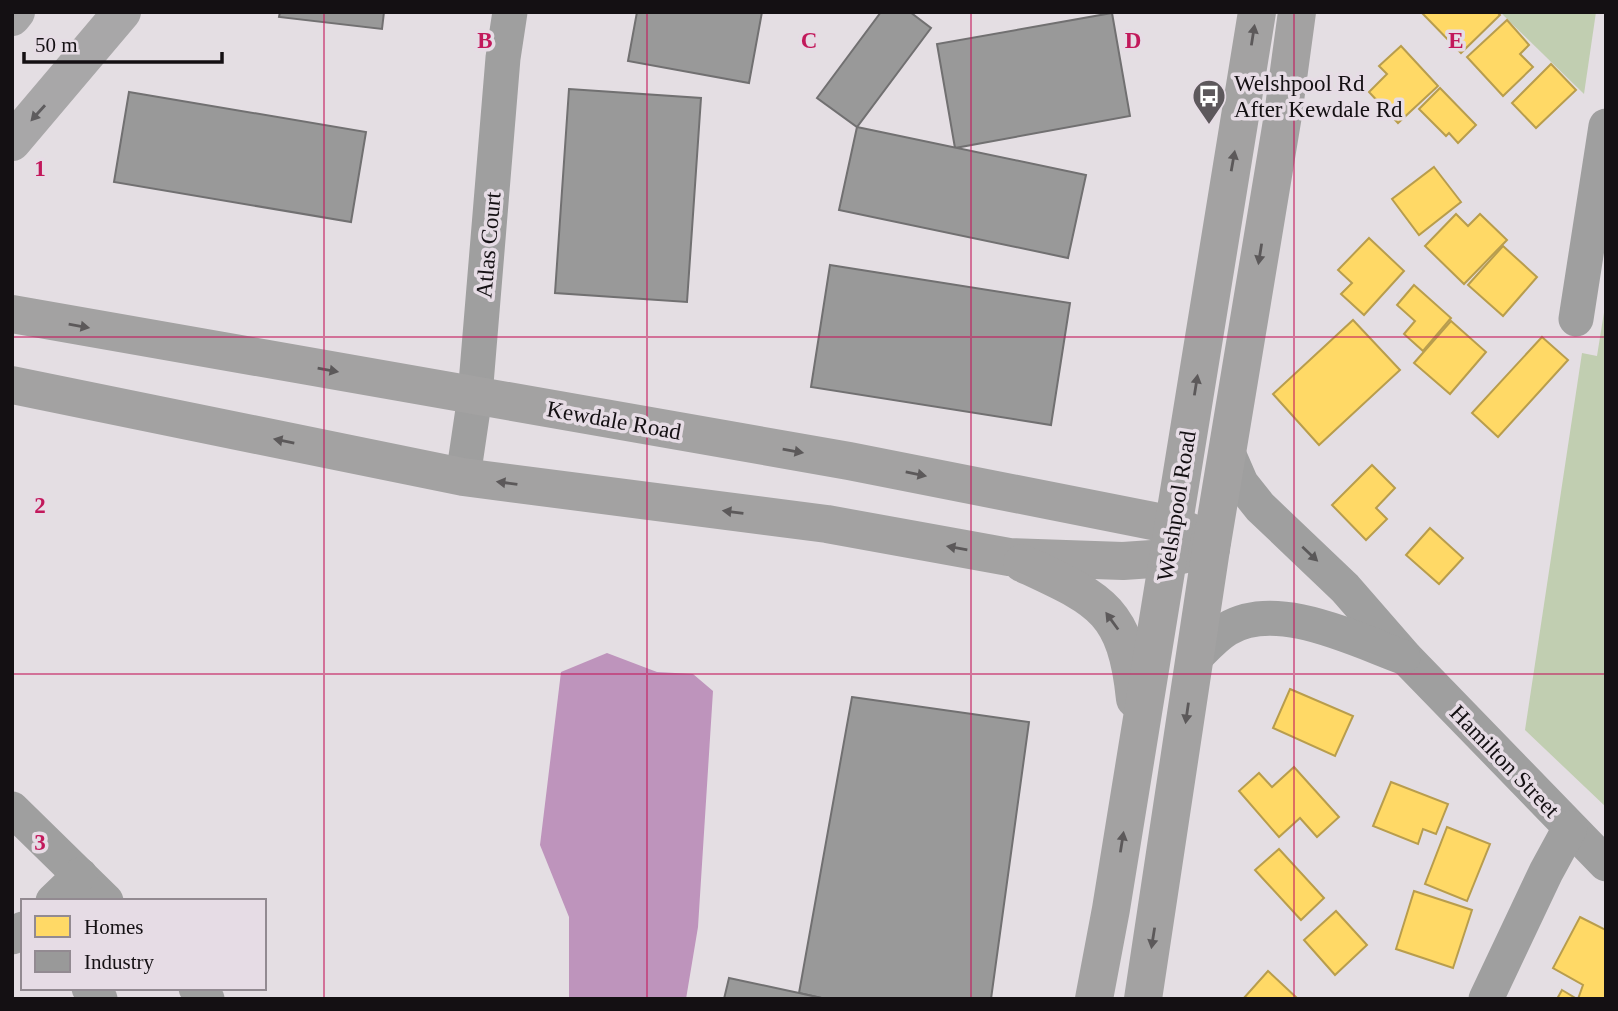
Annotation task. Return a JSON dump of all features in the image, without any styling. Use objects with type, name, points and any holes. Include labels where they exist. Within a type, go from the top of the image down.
[{"type":"highway","points":[[12,17],[16,12]]},
{"type":"highway","points":[[12,142],[63,85],[122,12]]},
{"type":"main road","name":"Welshpool Road","points":[[1094,999],[1111,909],[1257,12]]},
{"type":"main road","name":"Welshpool Road","points":[[1143,999],[1297,12]]},
{"type":"main road","name":"Kewdale Road","points":[[12,314],[849,461],[1170,542],[1212,545]]},
{"type":"main road","name":"Kewdale Road","points":[[12,385],[463,477],[827,524],[1009,557],[1123,561],[1170,542]]},
{"type":"main road","points":[[1009,557],[1082,592],[1114,620],[1130,662],[1139,736]]},
{"type":"street","name":"Atlas Court","points":[[463,477],[475,396],[503,58],[510,12]]},
{"type":"street","points":[[1576,319],[1606,126]]},
{"type":"street","name":"Hamilton Street","points":[[1228,453],[1241,483],[1260,507],[1345,587],[1406,658],[1606,863]]},
{"type":"street","points":[[1335,633],[1329,610],[1333,596],[1338,589],[1345,587]]},
{"type":"street","name":"Hamilton Street","points":[[1195,659],[1227,629],[1243,622],[1279,618],[1303,622],[1406,658]]},
{"type":"street","points":[[12,809],[104,899]]},
{"type":"street","points":[[1486,999],[1546,872],[1570,828]]},
{"type":"street","points":[[55,899],[80,875]]},
{"type":"green space","points":[[1500,12],[1596,12],[1584,94]]},
{"type":"green space","points":[[1606,300],[1606,807],[1525,730],[1582,353],[1597,356]]},
{"type":"shaded area","points":[[607,653],[657,672],[693,674],[713,691],[698,927],[686,999],[569,999],[569,917],[540,845],[561,672]]},
{"type":"building: Homes","points":[[1421,12],[1497,12],[1500,15],[1461,53]]},
{"type":"building: Homes","points":[[1507,20],[1529,45],[1520,54],[1533,67],[1503,96],[1467,57]]},
{"type":"building: Homes","points":[[1401,46],[1438,86],[1398,123],[1369,92],[1387,74],[1379,66]]},
{"type":"building: Homes","points":[[1551,64],[1576,90],[1536,128],[1512,103]]},
{"type":"building: Homes","points":[[1440,88],[1476,125],[1458,143],[1449,133],[1446,136],[1419,109]]},
{"type":"building: Homes","points":[[1434,167],[1461,202],[1419,235],[1392,199]]},
{"type":"building: Homes","points":[[1456,214],[1468,226],[1480,214],[1507,240],[1464,284],[1425,246]]},
{"type":"building: Homes","points":[[1369,238],[1404,271],[1364,315],[1341,294],[1352,283],[1338,270]]},
{"type":"building: Homes","points":[[1503,246],[1537,277],[1503,316],[1468,285]]},
{"type":"building: Homes","points":[[1414,285],[1451,318],[1423,351],[1404,334],[1415,321],[1397,305]]},
{"type":"building: Homes","points":[[1353,320],[1400,370],[1319,445],[1273,394]]},
{"type":"building: Homes","points":[[1451,321],[1486,352],[1450,394],[1414,363]]},
{"type":"building: Homes","points":[[1542,337],[1568,360],[1498,437],[1472,413]]},
{"type":"building: Homes","points":[[1372,465],[1395,488],[1376,508],[1387,519],[1366,540],[1332,505]]},
{"type":"building: Homes","points":[[1430,528],[1463,558],[1439,584],[1406,555]]},
{"type":"building: Homes","points":[[1290,689],[1353,716],[1335,756],[1273,728]]},
{"type":"building: Homes","points":[[1294,767],[1339,817],[1317,837],[1300,818],[1279,837],[1239,791],[1259,773],[1272,787]]},
{"type":"building: Homes","points":[[1391,782],[1448,804],[1436,834],[1423,829],[1418,844],[1373,826]]},
{"type":"building: Homes","points":[[1447,827],[1490,844],[1467,901],[1425,884]]},
{"type":"building: Homes","points":[[1279,849],[1324,898],[1301,920],[1255,870]]},
{"type":"building: Homes","points":[[1414,891],[1472,910],[1453,968],[1396,949]]},
{"type":"building: Homes","points":[[1336,911],[1367,945],[1335,975],[1304,940]]},
{"type":"building: Homes","points":[[1580,917],[1606,930],[1606,999],[1578,999],[1583,985],[1553,968]]},
{"type":"building: Homes","points":[[1268,971],[1298,999],[1243,999]]},
{"type":"building: Homes","points":[[1562,990],[1577,999],[1557,999]]},
{"type":"building: Industry","points":[[280,12],[384,12],[382,29],[279,17]]},
{"type":"building: Industry","points":[[637,12],[762,12],[749,83],[628,61]]},
{"type":"building: Industry","points":[[881,12],[910,12],[931,28],[857,127],[817,98]]},
{"type":"building: Industry","points":[[1112,13],[1130,116],[955,148],[937,44]]},
{"type":"building: Industry","points":[[569,89],[701,98],[687,302],[555,293]]},
{"type":"building: Industry","points":[[129,92],[366,132],[351,222],[114,182]]},
{"type":"building: Industry","points":[[857,127],[1086,175],[1068,258],[839,210]]},
{"type":"building: Industry","points":[[830,265],[1070,303],[1051,425],[811,387]]},
{"type":"building: Industry","points":[[852,697],[1029,722],[991,999],[826,999],[799,993]]},
{"type":"building: Industry","points":[[729,978],[799,993],[826,999],[724,999]]},
{"type":"place","name":"Welshpool Rd After Kewdale Rd","points":[[1209,126]]}]
